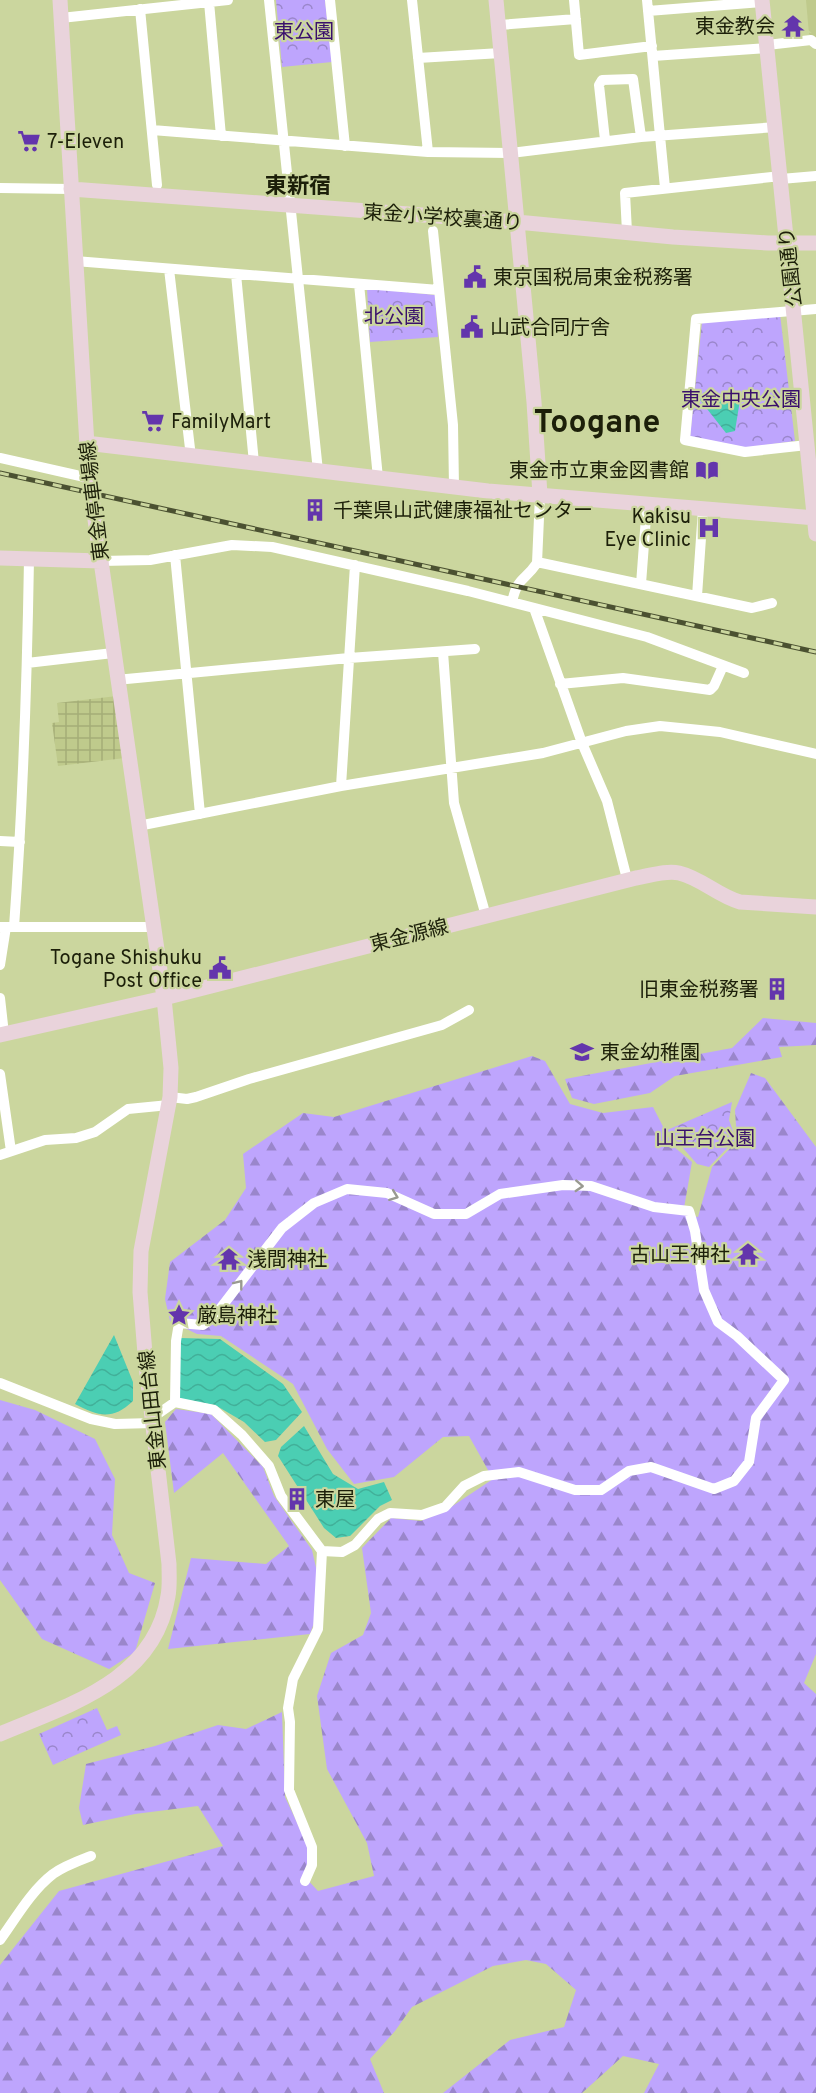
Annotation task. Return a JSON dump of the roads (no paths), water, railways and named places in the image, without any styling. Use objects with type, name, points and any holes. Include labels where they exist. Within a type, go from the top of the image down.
[{"type":"main road","name":"東金停車場線","points":[[60,0],[89,477],[164,998]]},
{"type":"main road","points":[[496,0],[534,402],[540,495]]},
{"type":"main road","name":"公園通り","points":[[762,1],[816,523]]},
{"type":"main road","name":"東金小学校裏通り","points":[[71,189],[787,244],[816,243]]},
{"type":"main road","points":[[86,443],[454,487],[703,509],[816,523]]},
{"type":"main road","points":[[0,558],[100,561]]},
{"type":"main road","name":"東金源線","points":[[2,1034],[164,998],[627,879],[679,873],[731,900],[816,907]]},
{"type":"main road","name":"東金山田台線","points":[[0,1734],[100,1691],[121,1676],[147,1650],[159,1628],[168,1596],[169,1564],[140,1292],[141,1251],[170,1101],[171,1068],[164,998]]},
{"type":"street","points":[[61,18],[228,0]]},
{"type":"street","points":[[269,0],[318,471]]},
{"type":"street","points":[[330,0],[345,146]]},
{"type":"street","points":[[412,0],[428,152]]},
{"type":"street","points":[[574,0],[579,55],[767,46],[811,40],[816,44]]},
{"type":"street","points":[[665,188],[648,6],[762,1]]},
{"type":"street","points":[[209,2],[221,136]]},
{"type":"street","points":[[141,9],[157,185]]},
{"type":"street","points":[[498,25],[576,19]]},
{"type":"street","points":[[418,58],[501,53]]},
{"type":"street","points":[[605,140],[599,85],[602,80],[633,79],[641,137]]},
{"type":"street","points":[[152,130],[428,152],[511,153],[605,140],[776,128]]},
{"type":"street","points":[[627,232],[625,193],[816,176]]},
{"type":"street","points":[[0,188],[71,189]]},
{"type":"street","points":[[433,231],[453,425],[454,487]]},
{"type":"street","points":[[75,261],[439,290]]},
{"type":"street","points":[[169,269],[191,456]]},
{"type":"street","points":[[236,274],[254,463]]},
{"type":"street","points":[[359,284],[378,478]]},
{"type":"street","points":[[807,445],[745,452],[685,440],[696,319],[816,309]]},
{"type":"street","points":[[0,458],[89,477]]},
{"type":"street","points":[[512,602],[515,587],[530,573],[537,562],[540,495]]},
{"type":"street","points":[[641,584],[647,504]]},
{"type":"street","points":[[697,596],[703,509]]},
{"type":"street","points":[[100,561],[150,560],[210,548],[252,544],[272,547],[512,602],[646,637],[744,673]]},
{"type":"street","points":[[175,555],[200,814]]},
{"type":"street","points":[[0,965],[20,842],[29,559]]},
{"type":"street","points":[[537,562],[752,608],[772,603]]},
{"type":"street","points":[[341,786],[355,565]]},
{"type":"street","points":[[534,608],[582,742],[608,801],[627,879]]},
{"type":"street","points":[[117,680],[349,658],[475,649]]},
{"type":"street","points":[[27,663],[113,652]]},
{"type":"street","points":[[443,652],[454,803],[486,916]]},
{"type":"street","points":[[560,684],[623,678],[710,690],[723,666]]},
{"type":"street","points":[[138,826],[341,786],[543,753],[626,731],[660,726],[720,732],[816,754]]},
{"type":"street","points":[[0,841],[20,842]]},
{"type":"street","points":[[7,927],[153,927]]},
{"type":"street","points":[[0,998],[2,1034]]},
{"type":"street","points":[[0,1074],[5,1153],[45,1140],[76,1138],[95,1131],[128,1109],[206,1095],[291,1066],[442,1025],[469,1010]]},
{"type":"street","points":[[0,1383],[91,1419],[115,1424],[153,1421],[175,1402],[178,1323],[203,1325],[213,1318],[282,1228],[314,1203],[347,1189],[387,1193],[434,1214],[466,1214],[500,1194],[563,1185],[591,1186],[654,1208],[689,1210],[695,1231],[704,1290],[718,1322],[737,1336],[784,1380],[756,1418],[749,1462],[734,1481],[714,1488],[651,1467],[629,1471],[601,1490],[575,1490],[519,1472],[484,1476],[464,1486],[445,1507],[422,1515],[390,1513],[378,1519],[355,1545],[342,1552],[322,1551]]},
{"type":"street","points":[[175,1402],[214,1410],[242,1435],[269,1466],[281,1496],[322,1551],[318,1629],[293,1678],[288,1708],[290,1722],[289,1790],[312,1847],[312,1865],[305,1881]]},
{"type":"street","points":[[0,1940],[29,1899],[52,1874],[91,1856]]},
{"type":"water","points":[[704,392],[740,400],[735,431],[726,433],[700,400]]},
{"type":"water","points":[[114,1335],[133,1382],[133,1401],[118,1412],[98,1414],[75,1404]]},
{"type":"water","points":[[180,1338],[220,1339],[283,1384],[302,1412],[276,1440],[265,1442],[244,1422],[215,1405],[178,1399]]},
{"type":"water","points":[[304,1426],[333,1474],[358,1489],[384,1482],[392,1500],[380,1506],[350,1536],[336,1538],[324,1528],[278,1456],[281,1447]]},
{"type":"railway","points":[[0,473],[816,652]]},
{"type":"place","name":"東金教会","points":[[793,26]]},
{"type":"place","name":"7-Eleven","points":[[29,141]]},
{"type":"place","name":"東京国税局東金税務署","points":[[475,277]]},
{"type":"place","name":"山武合同庁舎","points":[[472,327]]},
{"type":"place","name":"FamilyMart","points":[[153,421]]},
{"type":"place","name":"東金市立東金図書館","points":[[707,470]]},
{"type":"place","name":"千葉県山武健康福祉センター","points":[[315,510]]},
{"type":"place","name":"Kakisu Eye Clinic","points":[[709,528]]},
{"type":"place","name":"Togane Shishuku Post Office","points":[[220,968]]},
{"type":"place","name":"旧東金税務署","points":[[777,989]]},
{"type":"place","name":"東金幼稚園","points":[[582,1052]]},
{"type":"place","name":"古山王神社","points":[[748,1254]]},
{"type":"place","name":"浅間神社","points":[[229,1259]]},
{"type":"place","name":"厳島神社","points":[[179,1315]]},
{"type":"place","name":"東屋","points":[[297,1499]]},
{"type":"district","name":"東新宿","points":[[298,185]]},
{"type":"district","name":"Toogane","points":[[597,421]]},
{"type":"park label","name":"東公園","points":[[304,31]]},
{"type":"park label","name":"北公園","points":[[394,316]]},
{"type":"park label","name":"東金中央公園","points":[[741,399]]},
{"type":"park label","name":"山王台公園","points":[[705,1138]]}]
